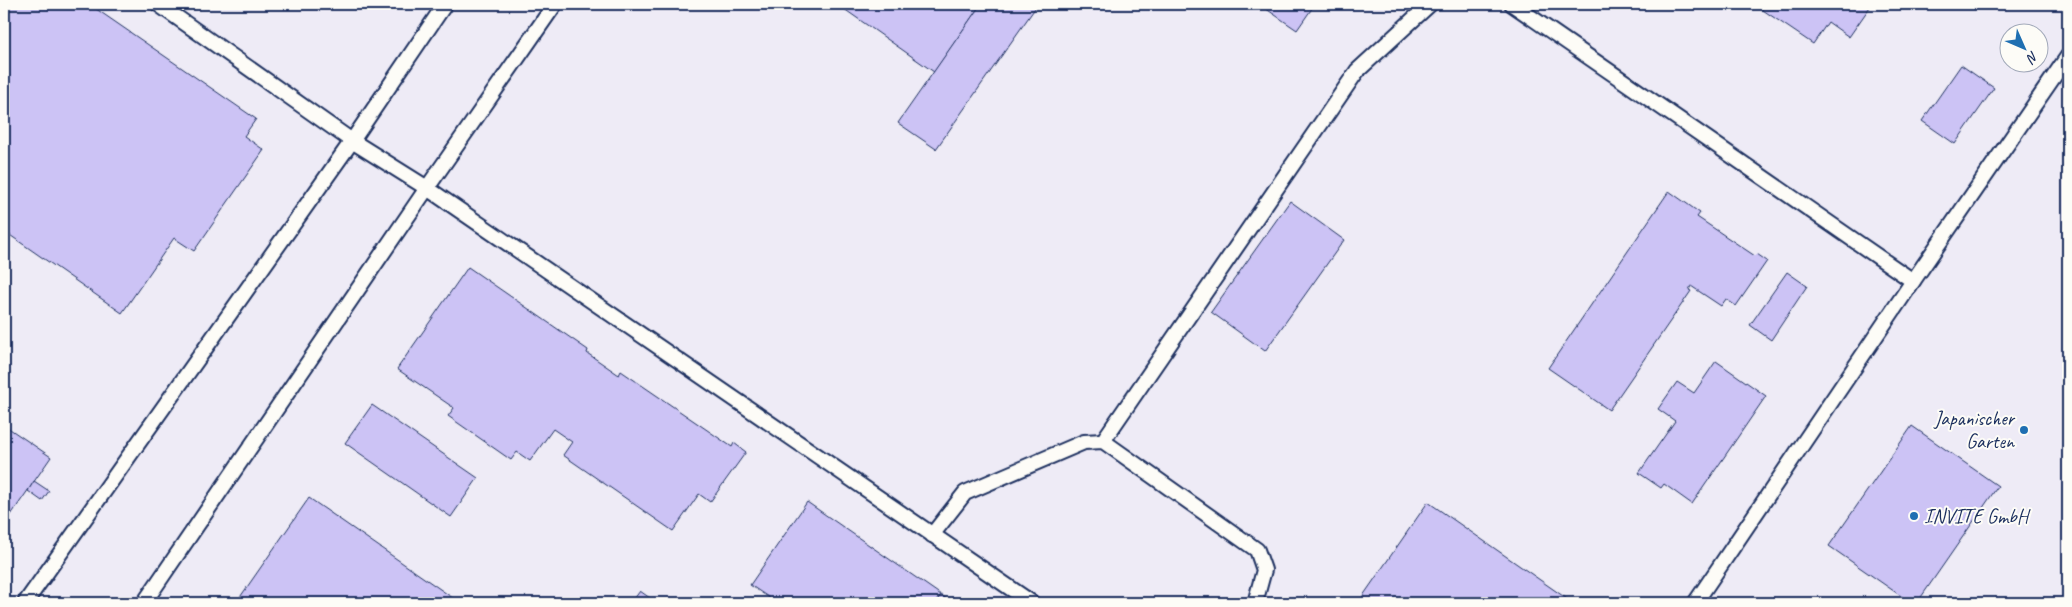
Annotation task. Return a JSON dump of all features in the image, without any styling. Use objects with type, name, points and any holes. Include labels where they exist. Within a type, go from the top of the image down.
[{"type":"lane","points":[[158,4],[352,140],[427,188],[1032,603]]},
{"type":"lane","points":[[25,603],[352,140],[445,4]]},
{"type":"lane","points":[[144,603],[555,4]]},
{"type":"lane","points":[[1103,441],[1357,71],[1430,4]]},
{"type":"lane","points":[[1512,4],[1913,281]]},
{"type":"lane","points":[[1695,603],[2068,56]]},
{"type":"lane","points":[[932,535],[966,493],[1084,442],[1103,441],[1257,550],[1264,570],[1255,603]]},
{"type":"shaded area","points":[[4,4],[2068,4],[2068,603],[4,603]]},
{"type":"building","points":[[4,4],[89,4],[256,119],[244,136],[264,150],[194,251],[174,238],[122,313],[4,231]]},
{"type":"building","points":[[837,4],[981,4],[934,72]]},
{"type":"building","points":[[981,4],[1038,4],[936,149],[898,123]]},
{"type":"building","points":[[1259,4],[1315,4],[1297,30]]},
{"type":"building","points":[[1754,4],[1872,4],[1849,37],[1828,22],[1813,44]]},
{"type":"building","points":[[1961,65],[1994,88],[1955,144],[1922,121]]},
{"type":"building","points":[[1669,191],[1700,213],[1697,217],[1755,256],[1757,254],[1767,261],[1736,306],[1726,299],[1721,306],[1691,286],[1689,290],[1691,291],[1609,410],[1548,368]]},
{"type":"building","points":[[1290,201],[1344,240],[1265,351],[1211,312]]},
{"type":"building","points":[[468,267],[588,350],[587,353],[619,375],[621,371],[732,447],[734,443],[746,452],[710,502],[699,494],[673,531],[563,455],[572,442],[553,429],[530,461],[517,452],[511,460],[448,416],[454,408],[397,369]]},
{"type":"building","points":[[1787,272],[1807,286],[1771,340],[1750,325]]},
{"type":"building","points":[[1716,361],[1766,396],[1692,504],[1664,484],[1661,488],[1639,473],[1675,421],[1658,409],[1677,382],[1694,393]]},
{"type":"building","points":[[372,405],[478,478],[451,517],[345,443]]},
{"type":"building","points":[[4,425],[51,457],[4,525]]},
{"type":"building","name":"INVITE GmbH","points":[[1912,426],[1998,486],[1917,603],[1911,603],[1829,546]]},
{"type":"building","points":[[34,481],[49,491],[42,501],[28,491]]},
{"type":"building","points":[[309,498],[460,603],[236,603]]},
{"type":"building","points":[[807,502],[941,595],[935,603],[777,603],[750,585]]},
{"type":"building","points":[[1428,502],[1573,603],[1358,603]]},
{"type":"building","points":[[640,591],[657,603],[631,603]]},
{"type":"building","points":[[941,595],[953,603],[935,603]]},
{"type":"place","name":"Japanischer Garten","points":[[2024,430]]},
{"type":"place","name":"INVITE GmbH","points":[[1914,516]]}]
